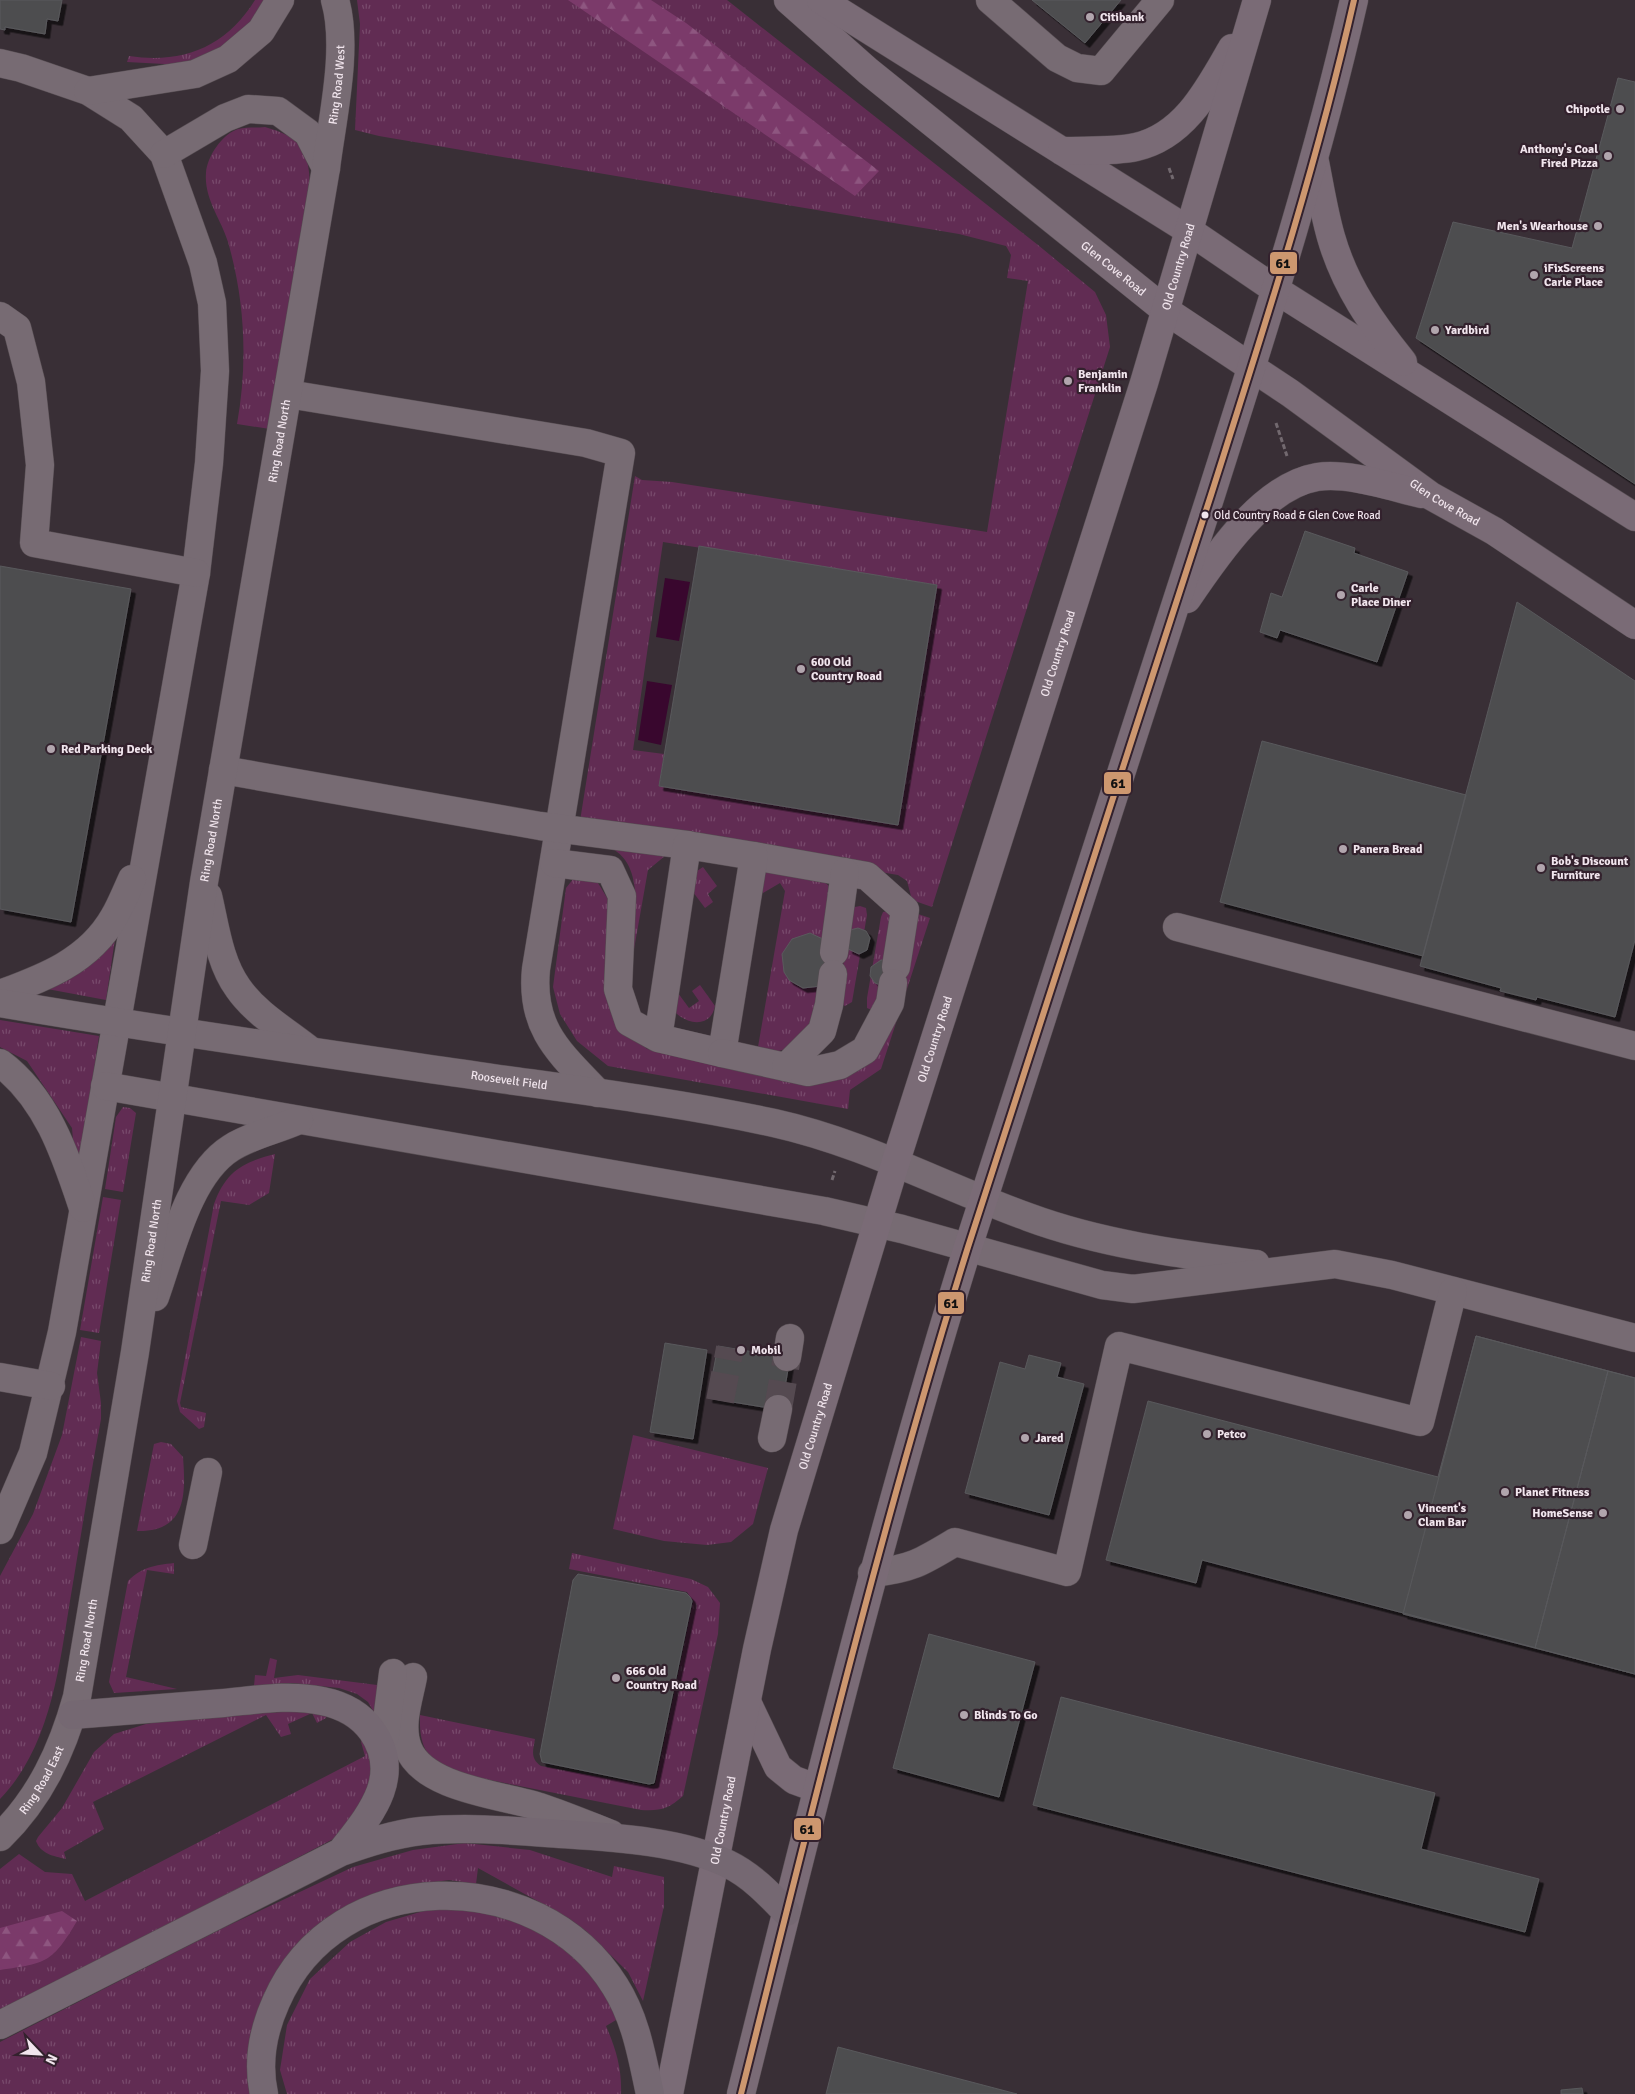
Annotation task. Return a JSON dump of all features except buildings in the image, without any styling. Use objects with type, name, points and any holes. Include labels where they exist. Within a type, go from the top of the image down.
[{"type":"highway","points":[[72,1715],[304,1698],[336,1704],[347,1709],[369,1727],[383,1750],[385,1772],[378,1798],[372,1810],[341,1852]]},
{"type":"highway","points":[[0,2025],[341,1852],[394,1836],[446,1830],[504,1830],[620,1838],[715,1858],[741,1871],[786,1912]]},
{"type":"highway","points":[[264,2094],[261,2063],[266,2029],[280,1992],[301,1960],[333,1931],[369,1911],[409,1898],[445,1894],[461,1895],[500,1903],[536,1917],[575,1940],[590,1954],[616,1987],[624,2003],[636,2034],[650,2094]]},
{"type":"main road","name":"Glen Cove Road","points":[[788,0],[868,71],[1165,310],[1252,367],[1431,496],[1494,531],[1635,625]]},
{"type":"main road","points":[[821,0],[1188,230],[1276,290],[1635,517]]},
{"type":"main road","points":[[741,2094],[816,1788],[872,1572],[968,1248],[1172,620],[1276,290],[1315,159],[1354,0]]},
{"type":"main road","name":"Old Country Road","points":[[668,2094],[771,1580],[784,1530],[896,1161],[1118,468],[1256,4]]},
{"type":"main road","points":[[1062,151],[1135,147],[1174,129],[1191,111],[1209,86],[1256,4]]},
{"type":"main road","points":[[1315,159],[1331,238],[1359,303],[1370,322],[1419,380]]},
{"type":"main road","points":[[1172,620],[1220,551],[1262,507],[1295,483],[1318,477],[1342,477],[1431,496]]},
{"type":"main road","points":[[747,1702],[778,1766],[794,1780],[816,1788]]},
{"type":"street","points":[[88,91],[195,74],[228,59],[261,31],[280,0]]},
{"type":"street","name":"Ring Road West","points":[[326,168],[340,54],[338,10],[335,0]]},
{"type":"street","points":[[990,0],[1057,58],[1077,68],[1101,71],[1160,0]]},
{"type":"street","points":[[0,63],[22,68],[88,91],[131,118],[164,154],[203,263],[212,302],[215,371],[212,426],[196,573],[84,1209],[51,1386],[33,1453],[0,1530]]},
{"type":"street","points":[[164,154],[233,115],[248,109],[278,111],[308,133],[326,168]]},
{"type":"street","name":"Ring Road North","points":[[72,1715],[77,1697],[135,1352],[204,882],[326,168]]},
{"type":"street","points":[[0,316],[17,328],[31,382],[40,464],[34,543],[196,573]]},
{"type":"street","points":[[288,394],[586,443],[621,453],[536,969],[536,1004],[548,1033],[559,1050],[598,1093]]},
{"type":"street","points":[[224,770],[540,826],[560,827],[754,856],[867,876],[905,910],[890,1003],[864,1050],[840,1065],[808,1072],[658,1038],[629,1022],[618,989],[622,896],[610,870],[554,863]]},
{"type":"street","points":[[658,1038],[687,846]]},
{"type":"street","points":[[0,994],[46,977],[71,962],[96,942],[114,918],[147,848]]},
{"type":"street","points":[[722,1053],[754,856]]},
{"type":"street","points":[[786,1068],[822,1031],[830,1005],[833,963],[845,872]]},
{"type":"street","points":[[204,882],[224,957],[237,987],[258,1010],[312,1051]]},
{"type":"street","points":[[1177,927],[1635,1046]]},
{"type":"street","name":"Roosevelt Field","points":[[0,1003],[182,1033],[598,1093],[772,1122],[896,1161],[984,1199],[1056,1226],[1164,1253],[1289,1269]]},
{"type":"street","points":[[0,1063],[22,1083],[51,1124],[64,1151],[84,1209]]},
{"type":"street","points":[[105,1086],[824,1211],[877,1223],[1069,1277],[1133,1289],[1336,1264],[1453,1291],[1635,1338]]},
{"type":"street","points":[[135,1352],[190,1199],[204,1174],[222,1155],[232,1148],[299,1120]]},
{"type":"street","points":[[872,1572],[902,1570],[924,1561],[955,1542],[1067,1572],[1120,1346],[1420,1422],[1453,1291]]},
{"type":"street","points":[[0,1377],[51,1386]]},
{"type":"street","points":[[772,1438],[778,1409]]},
{"type":"street","points":[[193,1544],[208,1472]]},
{"type":"street","points":[[383,1750],[403,1675],[404,1727],[409,1750],[424,1769],[452,1783],[539,1807],[620,1838]]},
{"type":"street","name":"Ring Road East","points":[[3,1832],[32,1801],[46,1779],[65,1737],[72,1715]]},
{"type":"path","points":[[1276,424],[1290,464]]},
{"type":"green space","points":[[255,0],[267,0],[255,20],[220,50],[183,65],[127,62],[129,56],[167,57],[201,49],[231,30]]},
{"type":"green space","points":[[357,0],[727,0],[1095,292],[1106,315],[1110,347],[932,907],[912,900],[907,881],[898,875],[580,821],[635,476],[642,480],[672,482],[987,532],[1028,281],[1007,278],[1011,255],[1006,246],[959,234],[379,136],[355,130],[360,24]],"holes":[[[663,542],[937,585],[898,825],[659,786],[664,754],[633,750]]]},
{"type":"green space","points":[[568,0],[651,0],[686,23],[879,171],[855,196]]},
{"type":"green space","points":[[265,127],[287,135],[300,146],[305,153],[310,186],[270,429],[237,424],[243,378],[241,309],[234,264],[228,242],[210,200],[206,182],[207,167],[212,153],[226,136],[238,129]]},
{"type":"green space","points":[[579,834],[671,851],[648,870],[628,983],[634,992],[631,995],[626,986],[626,977],[635,907],[635,889],[631,872],[624,858],[611,848],[578,839]]},
{"type":"green space","points":[[758,866],[821,879],[829,886],[816,1021],[793,1047],[775,1052],[758,1047],[785,891],[780,883],[763,893]]},
{"type":"green space","points":[[703,867],[717,886],[708,894],[713,902],[705,908],[690,888],[697,871]]},
{"type":"green space","points":[[574,878],[595,878],[609,901],[623,1024],[647,1049],[819,1077],[856,1064],[912,912],[930,918],[881,1069],[850,1090],[848,1109],[608,1066],[577,1041],[560,1014],[553,987],[566,888]]},
{"type":"green space","points":[[855,907],[866,908],[867,915],[852,1002],[845,1006],[839,1003],[838,994],[852,913]]},
{"type":"green space","points":[[883,912],[894,913],[881,1007],[874,1011],[867,1008],[867,998],[881,917]]},
{"type":"green space","points":[[116,932],[106,1000],[42,988],[68,978],[85,968],[100,954]]},
{"type":"green space","points":[[700,985],[715,1006],[709,1018],[704,1021],[692,1022],[675,1012],[675,989],[689,1008],[699,1001],[692,991]]},
{"type":"green space","points":[[0,1020],[99,1036],[77,1185],[72,1128],[27,1061],[0,1047]]},
{"type":"green space","points":[[123,1107],[130,1108],[136,1113],[123,1192],[105,1189],[116,1117]]},
{"type":"green space","points":[[275,1154],[269,1193],[249,1205],[221,1201],[180,1403],[181,1407],[206,1413],[204,1427],[199,1429],[180,1412],[177,1401],[214,1204],[224,1183],[237,1170],[254,1161]]},
{"type":"green space","points":[[103,1197],[121,1200],[99,1333],[80,1330]]},
{"type":"green space","points":[[81,1337],[101,1341],[97,1373],[101,1419],[64,1640],[52,1698],[43,1726],[32,1752],[18,1777],[0,1799],[0,1576],[33,1514],[62,1435]]},
{"type":"green space","points":[[633,1435],[768,1468],[753,1524],[731,1542],[707,1545],[664,1541],[613,1529]]},
{"type":"green space","points":[[161,1442],[171,1444],[183,1457],[183,1498],[180,1509],[174,1518],[165,1525],[153,1530],[137,1531],[154,1444]]},
{"type":"green space","points":[[572,1553],[691,1579],[708,1587],[720,1603],[718,1634],[683,1796],[664,1808],[641,1810],[454,1773],[437,1763],[426,1751],[423,1744],[420,1715],[535,1739],[534,1757],[541,1766],[651,1786],[655,1785],[693,1601],[687,1592],[569,1569]]},
{"type":"green space","points":[[174,1563],[174,1574],[147,1570],[126,1677],[177,1689],[114,1693],[109,1682],[128,1581],[149,1567]]},
{"type":"green space","points":[[270,1658],[277,1660],[274,1678],[298,1675],[385,1686],[379,1721],[368,1702],[357,1694],[339,1688],[292,1683],[254,1686],[255,1675],[266,1676]]},
{"type":"green space","points":[[321,1710],[327,1715],[326,1718],[317,1723],[312,1713],[288,1724],[291,1734],[281,1737],[266,1715],[93,1802],[104,1829],[64,1852],[66,1859],[44,1852],[36,1841],[62,1808],[94,1752],[114,1734],[146,1724],[186,1717]]},
{"type":"green space","points":[[363,1738],[368,1741],[375,1786],[339,1836],[35,1995],[0,2010],[0,1869],[19,1854],[45,1872],[72,1874],[85,1901],[365,1756],[361,1742]]},
{"type":"green space","points":[[465,1843],[530,1850],[612,1877],[614,1866],[664,1877],[664,1906],[643,2001],[628,1972],[586,1931],[570,1919],[478,1868],[476,1884],[449,1880],[413,1885],[379,1896],[311,1938],[254,2094],[0,2094],[0,2042],[223,1928],[353,1867],[413,1850]]},
{"type":"green space","points":[[437,1907],[480,1910],[526,1922],[564,1946],[599,1980],[621,2017],[606,2026],[618,2059],[621,2094],[287,2094],[280,2070],[287,2025],[310,1979],[350,1942],[386,1922]]},
{"type":"green space","points":[[62,1911],[77,1921],[54,1953],[47,1959],[38,1962],[0,1970],[0,1928]]},
{"type":"shaded area","points":[[665,578],[690,582],[679,641],[656,637]]},
{"type":"shaded area","points":[[647,681],[672,685],[661,745],[638,740]]},
{"type":"tunnel","points":[[720,1401],[730,1348]]},
{"type":"tunnel","points":[[778,1409],[787,1357]]},
{"type":"transit line","name":"61","points":[[741,2094],[848,1669],[936,1352],[998,1153],[1231,434],[1306,187],[1354,0]]},
{"type":"place","name":"Citibank","points":[[1090,17]]},
{"type":"place","name":"Chipotle","points":[[1620,109]]},
{"type":"place","name":"Anthony's Coal Fired Pizza","points":[[1608,156]]},
{"type":"place","name":"Men's Wearhouse","points":[[1598,226]]},
{"type":"place","name":"iFixScreens Carle Place","points":[[1534,275]]},
{"type":"place","name":"Yardbird","points":[[1435,330]]},
{"type":"place","name":"Benjamin Franklin","points":[[1068,381]]},
{"type":"place","name":"Old Country Road & Glen Cove Road","points":[[1205,515]]},
{"type":"place","name":"Carle Place Diner","points":[[1341,595]]},
{"type":"place","name":"600 Old Country Road","points":[[801,669]]},
{"type":"place","name":"Red Parking Deck","points":[[51,749]]},
{"type":"place","name":"Panera Bread","points":[[1343,849]]},
{"type":"place","name":"Bob's Discount Furniture","points":[[1541,868]]},
{"type":"place","name":"Mobil","points":[[741,1350]]},
{"type":"place","name":"Petco","points":[[1207,1434]]},
{"type":"place","name":"Jared","points":[[1025,1438]]},
{"type":"place","name":"Planet Fitness","points":[[1505,1492]]},
{"type":"place","name":"HomeSense","points":[[1603,1513]]},
{"type":"place","name":"Vincent's Clam Bar","points":[[1408,1515]]},
{"type":"place","name":"666 Old Country Road","points":[[616,1678]]},
{"type":"place","name":"Blinds To Go","points":[[964,1715]]}]
